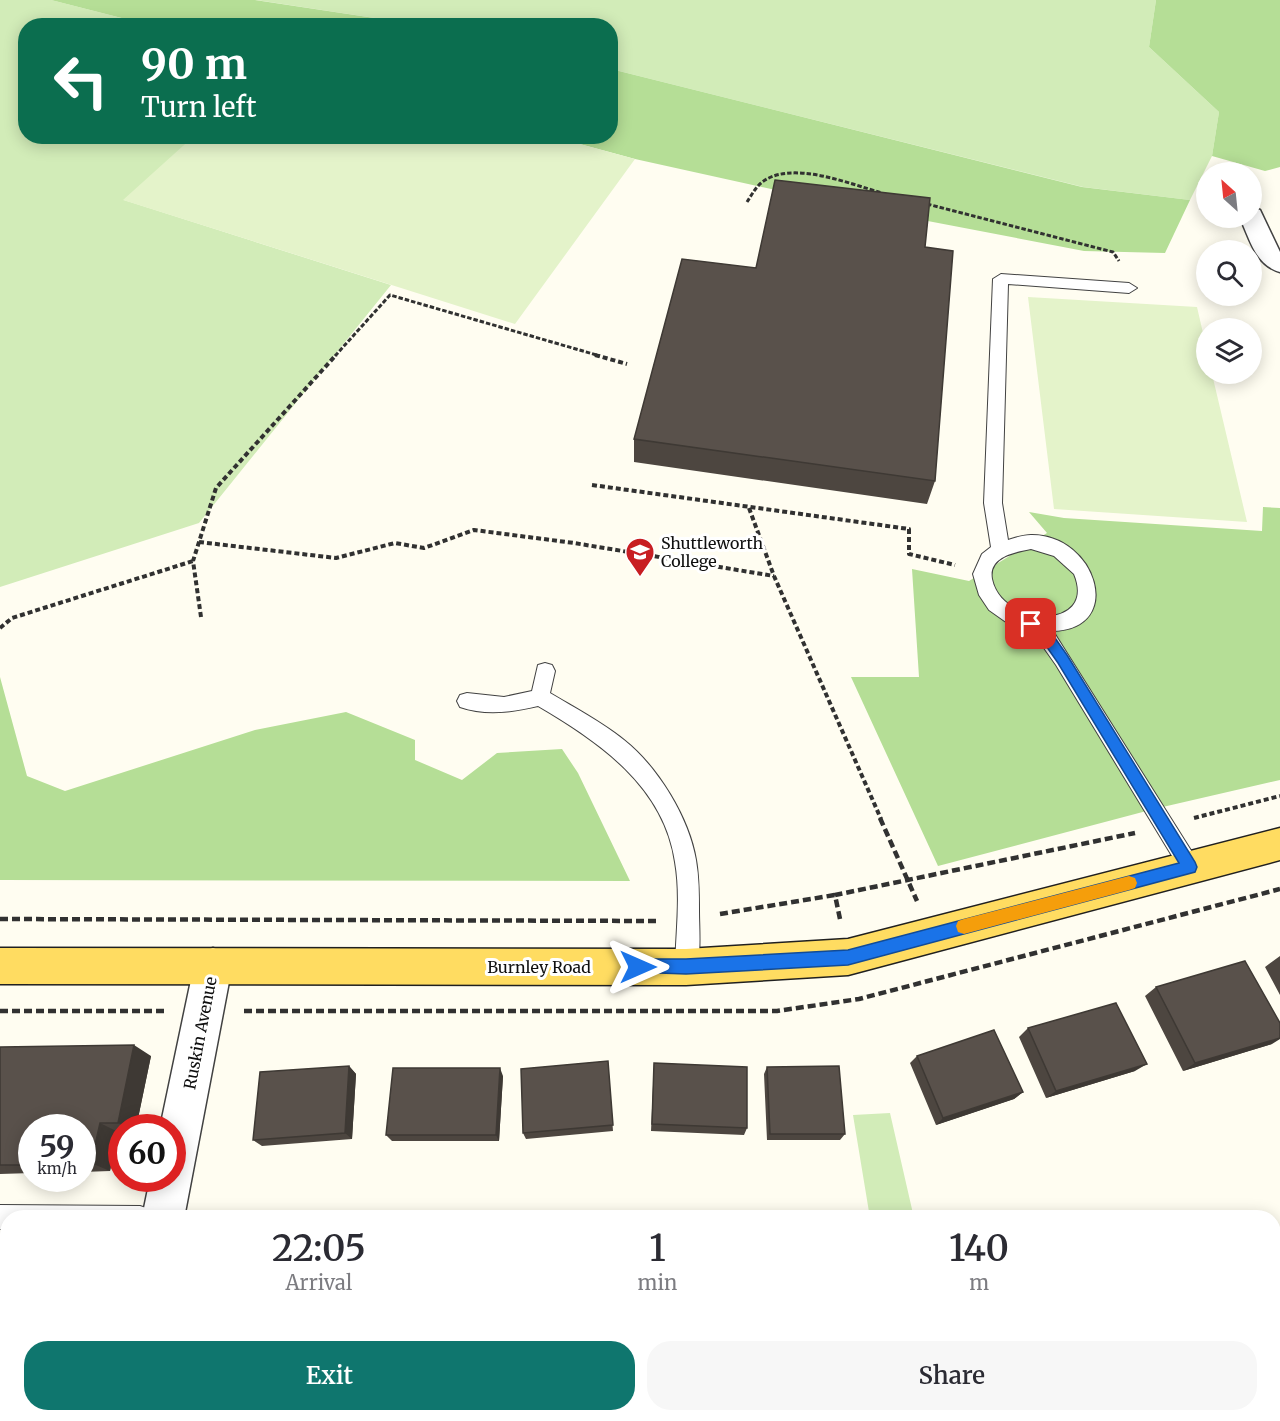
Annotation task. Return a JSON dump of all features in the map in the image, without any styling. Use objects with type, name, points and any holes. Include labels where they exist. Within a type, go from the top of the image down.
[{"type":"main road","name":"Burnley Road","points":[[0,966],[686,967],[848,957],[1280,844]]},
{"type":"street","points":[[1257,228],[1270,257],[1280,264]]},
{"type":"street","name":"Ruskin Avenue","points":[[183,1114],[213,966]]},
{"type":"street","points":[[165,1210],[168,1192]]},
{"type":"lane","points":[[1000,548],[993,503],[1001,279],[1129,288]]},
{"type":"lane","points":[[1022,542],[1048,545],[1077,563],[1085,576],[1089,590],[1086,603],[1078,614],[1065,622],[1038,624],[1015,619],[1000,610],[983,585],[982,572],[985,562],[1000,548],[1022,542]]},
{"type":"lane","points":[[1038,624],[1063,659],[1190,867]]},
{"type":"lane","points":[[540,697],[545,671]]},
{"type":"lane","points":[[467,701],[504,705],[540,697],[619,748],[651,786],[676,827],[685,860],[688,920],[686,967]]},
{"type":"path","points":[[747,202],[761,183],[782,173],[803,173],[884,193]]},
{"type":"path","points":[[918,202],[1113,252],[1128,274],[1129,288]]},
{"type":"path","points":[[201,618],[193,561],[216,489],[390,295],[627,364]]},
{"type":"path","points":[[592,485],[909,529],[909,554],[982,572]]},
{"type":"path","points":[[749,508],[774,576],[932,935]]},
{"type":"path","points":[[199,542],[336,558],[395,543],[424,548],[474,530],[574,543],[774,576]]},
{"type":"path","points":[[0,628],[12,618],[193,561]]},
{"type":"path","points":[[0,919],[584,923],[688,920],[835,895],[1099,842],[1280,796]]},
{"type":"path","points":[[835,895],[859,999]]},
{"type":"green space","points":[[0,0],[51,0],[122,18],[18,18],[18,144],[186,144],[124,200],[391,285],[199,523],[0,587]]},
{"type":"green space","points":[[51,0],[255,0],[375,18],[122,18]]},
{"type":"green space","points":[[256,0],[1156,0],[1149,47],[1219,112],[1212,156],[1209,162],[1196,162],[1196,188],[1190,200],[1083,187],[618,71],[618,18],[375,18]]},
{"type":"green space","points":[[1156,0],[1280,0],[1280,167],[1265,171],[1262,170],[1262,162],[1233,162],[1212,156],[1219,112],[1149,47]]},
{"type":"green space","points":[[618,71],[1082,187],[1190,200],[1165,253],[1084,251],[844,205],[635,159],[580,144],[618,144]]},
{"type":"green space","points":[[185,144],[580,144],[635,159],[515,324],[123,200]]},
{"type":"green space","points":[[1028,297],[1197,307],[1200,318],[1196,318],[1196,384],[1214,384],[1247,522],[1054,509]]},
{"type":"green space","points":[[1263,507],[1280,508],[1280,780],[1154,809],[938,866],[851,677],[919,677],[912,569],[969,581],[1047,533],[1029,512],[1064,518],[1262,531]]},
{"type":"green space","points":[[0,677],[27,776],[65,791],[255,730],[346,712],[415,740],[415,760],[462,780],[497,753],[562,749],[578,773],[630,881],[0,880]]},
{"type":"green space","points":[[890,1113],[912,1210],[869,1210],[853,1115]]},
{"type":"building","points":[[775,180],[930,198],[925,247],[953,251],[935,481],[634,439],[682,259],[756,268]]},
{"type":"building","points":[[1245,961],[1280,1023],[1280,1038],[1195,1063],[1156,987]]},
{"type":"building","points":[[1116,1003],[1147,1064],[1056,1091],[1028,1028]]},
{"type":"building","points":[[994,1030],[1023,1092],[943,1118],[917,1056]]},
{"type":"building","points":[[134,1045],[120,1114],[108,1114],[108,1123],[100,1123],[96,1141],[96,1114],[18,1114],[18,1165],[0,1165],[0,1047]]},
{"type":"building","points":[[608,1061],[613,1125],[523,1133],[521,1069]]},
{"type":"building","points":[[654,1063],[747,1067],[747,1128],[652,1124]]},
{"type":"building","points":[[349,1066],[345,1133],[253,1140],[260,1072]]},
{"type":"building","points":[[839,1066],[845,1134],[770,1134],[767,1067]]},
{"type":"building","points":[[393,1068],[500,1068],[496,1135],[386,1135]]},
{"type":"slow traffic","points":[[964,926],[1129,883]]},
{"type":"place","name":"Shuttleworth College","points":[[640,578]]},
{"type":"route","points":[[638,967],[686,967],[848,957],[1190,867],[1063,659],[1038,624],[1031,624]]}]
